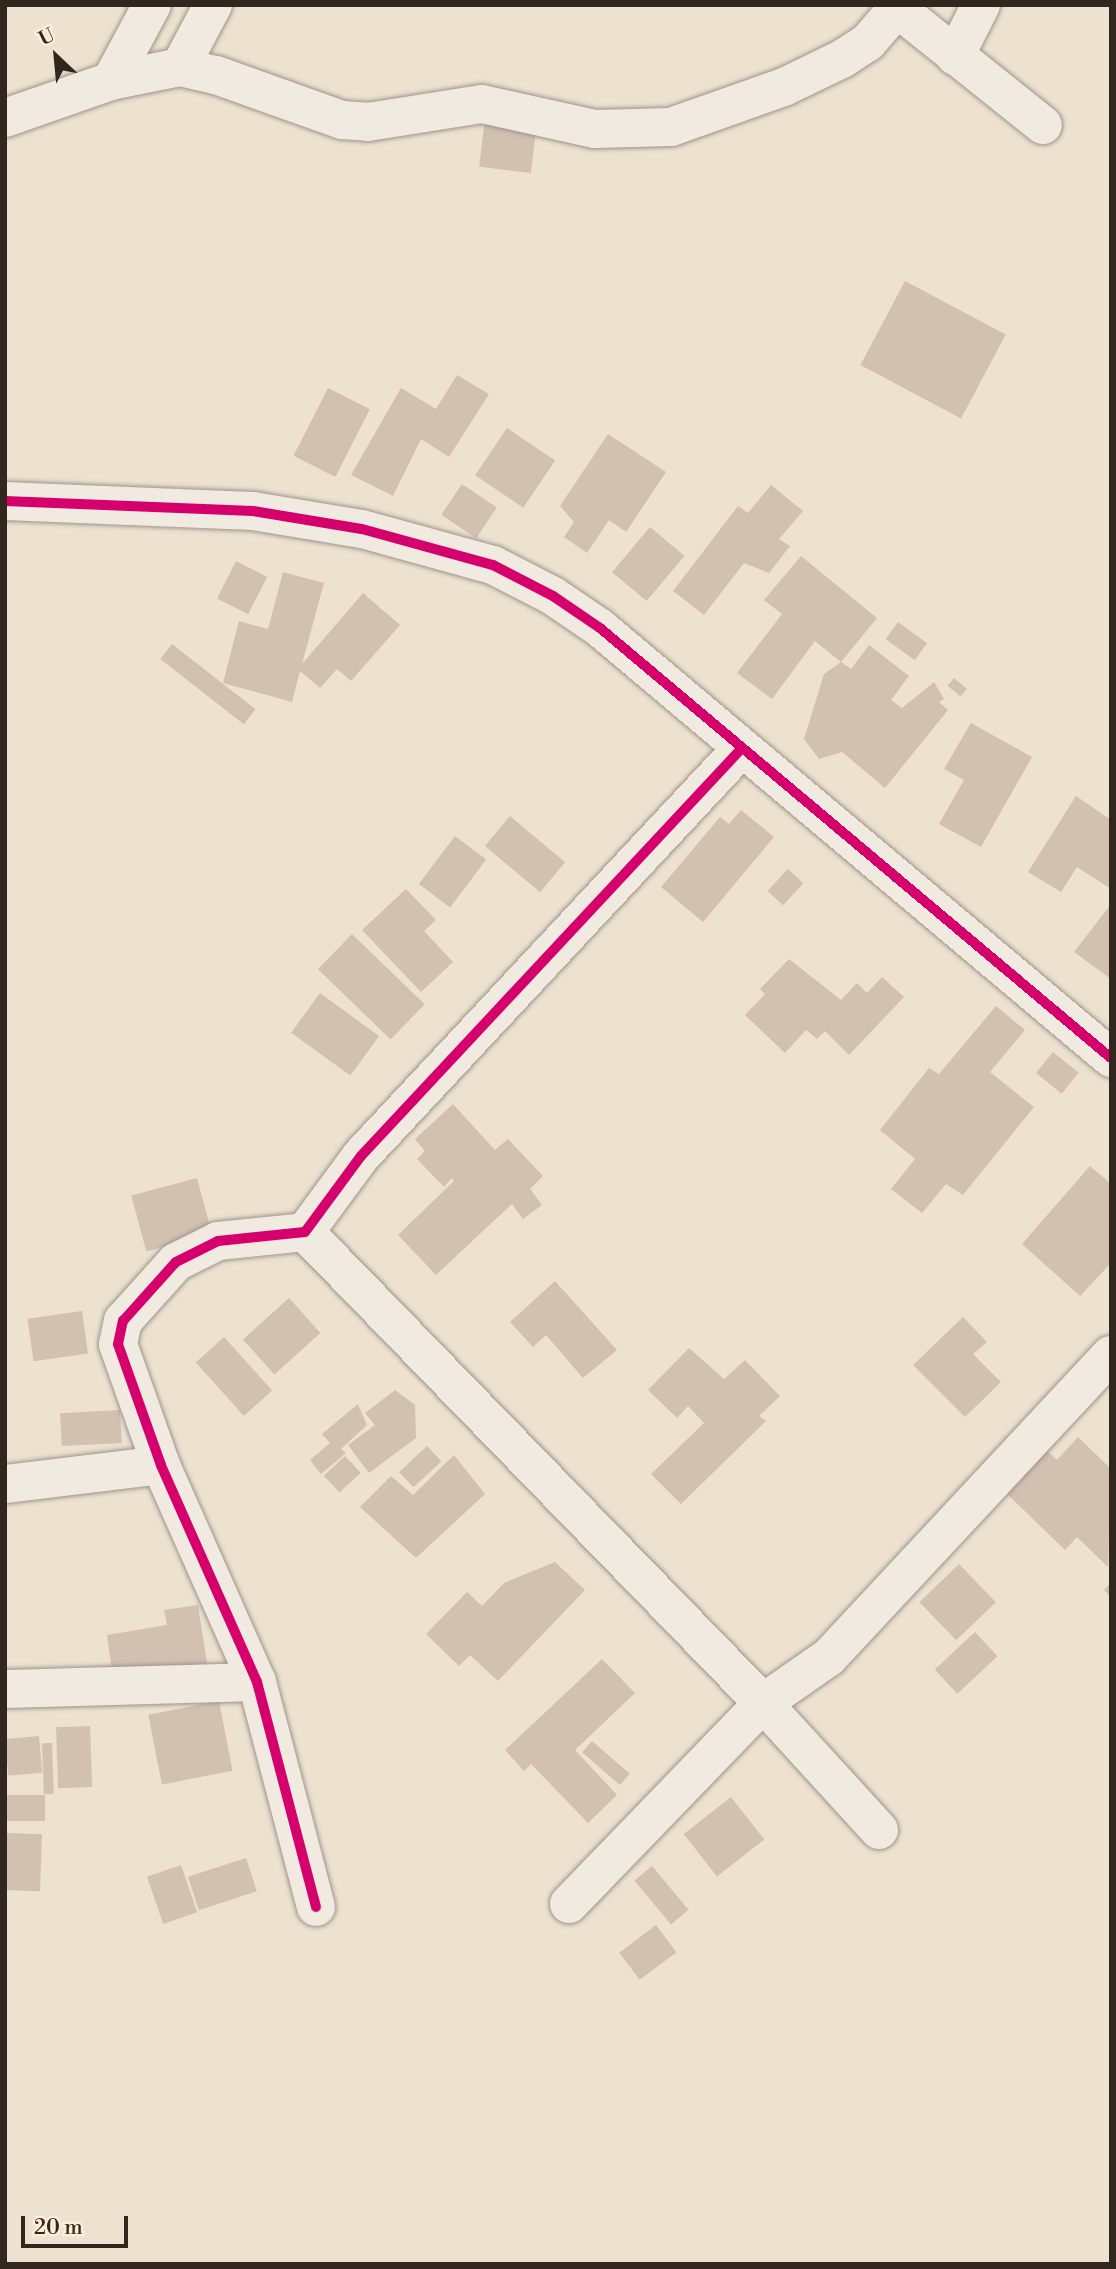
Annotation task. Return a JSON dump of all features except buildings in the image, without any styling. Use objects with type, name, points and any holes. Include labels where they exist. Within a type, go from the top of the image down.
[{"type":"street","points":[[111,81],[152,5]]},
{"type":"street","points":[[180,67],[213,5]]},
{"type":"street","points":[[955,56],[981,5]]},
{"type":"street","points":[[5,118],[111,81],[180,67],[216,75],[342,120],[368,122],[482,104],[595,129],[633,131],[671,127],[822,69],[868,42],[897,6],[955,56],[1043,125]]},
{"type":"street","points":[[5,501],[253,511],[362,528],[493,565],[552,596],[600,628],[1111,1058]]},
{"type":"street","points":[[316,1907],[257,1682],[161,1465],[118,1344],[123,1321],[176,1262],[218,1241],[305,1232],[361,1156],[742,748]]},
{"type":"street","points":[[305,1232],[763,1703],[879,1830]]},
{"type":"street","points":[[569,1904],[763,1703],[829,1657],[1111,1354]]},
{"type":"street","points":[[5,1484],[161,1465]]},
{"type":"street","points":[[5,1689],[257,1682]]},
{"type":"cycle path","points":[[5,501],[253,511],[362,529],[493,565],[553,596],[600,628],[1111,1058]]},
{"type":"cycle path","points":[[316,1907],[257,1682],[161,1465],[118,1344],[123,1321],[176,1262],[218,1241],[305,1232],[361,1156],[742,748]]}]
